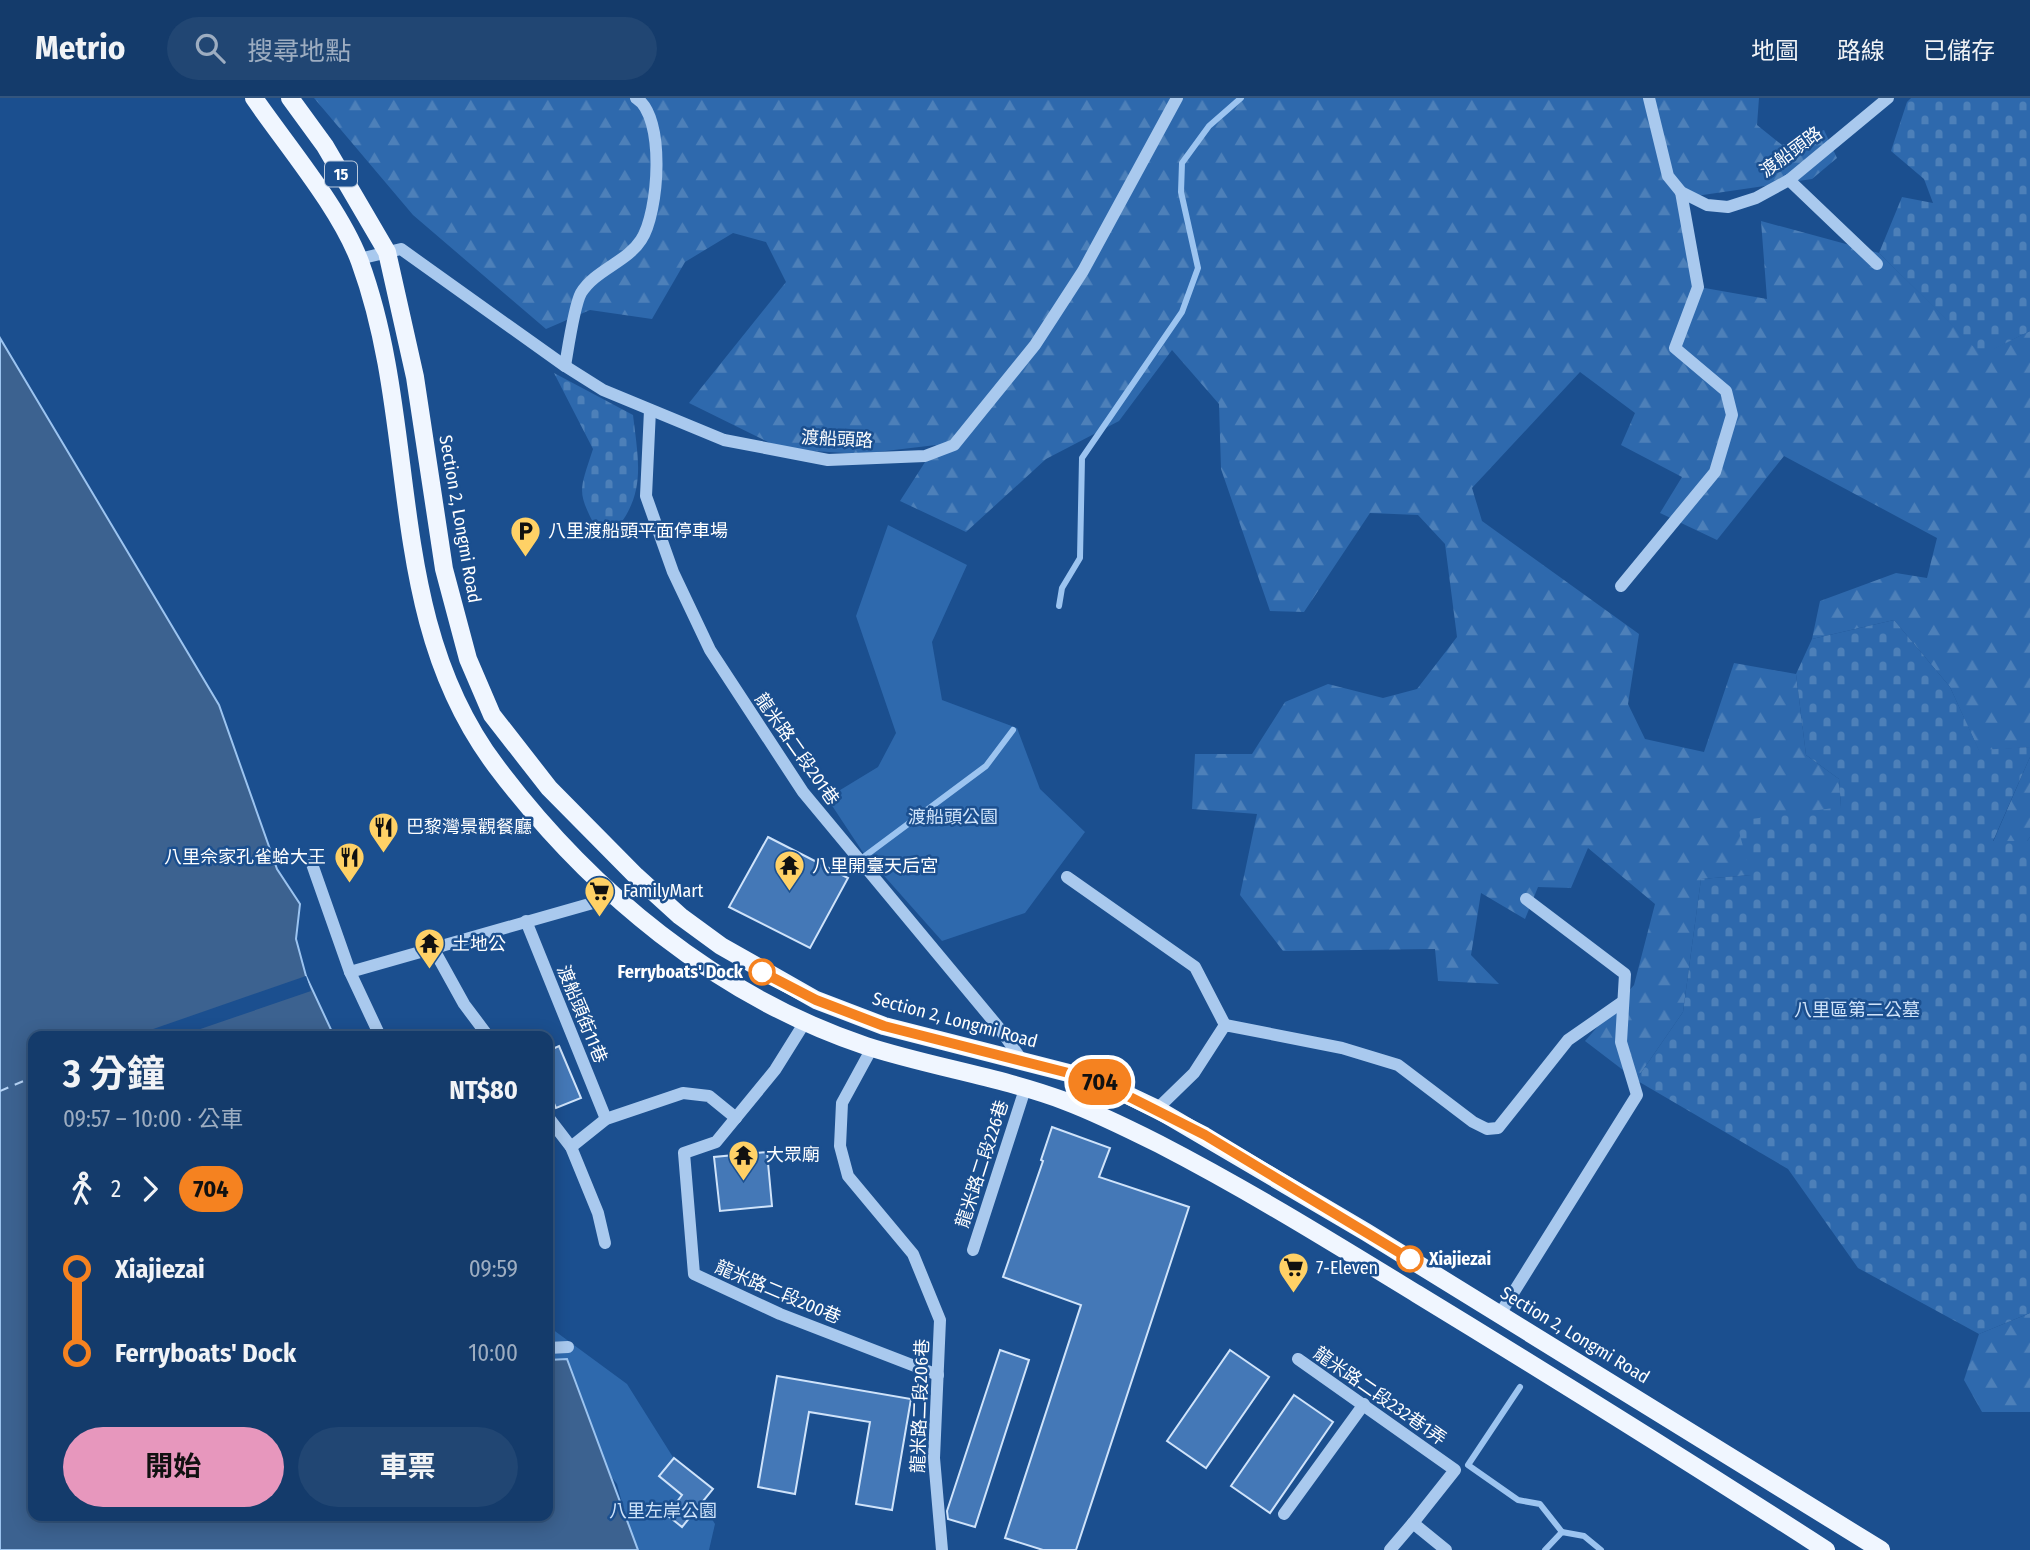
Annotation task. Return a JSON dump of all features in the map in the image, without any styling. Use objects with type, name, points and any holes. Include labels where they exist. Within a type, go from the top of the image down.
[{"type":"main road","name":"15","points":[[254,98],[336,216],[359,259],[383,351],[419,593],[438,661],[466,720],[497,767],[614,897],[715,974],[805,1022],[872,1048],[1065,1101],[1154,1141],[1261,1199],[1677,1454],[1826,1550]]},
{"type":"main road","name":"Section 2, Longmi Road","points":[[290,98],[325,146],[387,253],[415,377],[444,569],[468,659],[492,715],[541,778],[619,860],[680,916],[762,972],[816,1000],[884,1026],[1096,1080],[1157,1109],[1500,1314],[1881,1550]]},
{"type":"main road","points":[[1021,1059],[1025,1089]]},
{"type":"main road","points":[[1677,1454],[1690,1430]]},
{"type":"street","points":[[565,366],[580,293],[641,240],[651,213],[655,183],[653,123],[643,102],[636,98]]},
{"type":"street","name":"渡船頭路","points":[[359,259],[401,249],[603,390],[724,440],[828,460],[925,456],[954,445],[1035,345],[1083,271],[1177,98]]},
{"type":"street","points":[[1621,586],[1715,472],[1732,415],[1726,391],[1675,348],[1698,287],[1681,192],[1668,176],[1649,98]]},
{"type":"street","name":"渡船頭路","points":[[1681,192],[1707,205],[1728,206],[1756,198],[1789,180],[1888,98]]},
{"type":"street","points":[[1789,180],[1877,264]]},
{"type":"street","name":"龍米路二段201巷","points":[[650,410],[646,496],[673,572],[710,650],[803,792],[1000,1029],[1021,1059]]},
{"type":"street","points":[[312,864],[350,972],[378,1031]]},
{"type":"street","points":[[1067,877],[1195,967],[1225,1026]]},
{"type":"street","points":[[350,972],[614,897]]},
{"type":"street","points":[[1500,1314],[1637,1095],[1621,1042],[1621,1003],[1625,974],[1527,899]]},
{"type":"street","name":"渡船頭街11巷","points":[[526,921],[606,1119]]},
{"type":"street","points":[[433,948],[464,1004],[484,1031]]},
{"type":"street","points":[[1225,1026],[1342,1048],[1398,1065],[1473,1122],[1487,1129],[1498,1128],[1569,1040],[1621,1003]]},
{"type":"street","name":"龍米路二段200巷","points":[[805,1022],[775,1069],[716,1142],[684,1153],[694,1275],[780,1314],[938,1375]]},
{"type":"street","points":[[1157,1109],[1194,1073],[1225,1026]]},
{"type":"street","name":"龍米路二段206巷","points":[[872,1048],[842,1103],[840,1146],[848,1176],[913,1254],[940,1320],[934,1458],[942,1550]]},
{"type":"street","name":"龍米路二段226巷","points":[[973,1250],[1025,1089]]},
{"type":"street","points":[[571,1147],[606,1119],[683,1093],[709,1096],[736,1118]]},
{"type":"street","points":[[553,1124],[571,1147],[598,1213],[604,1243]]},
{"type":"street","points":[[553,1348],[568,1347]]},
{"type":"street","name":"龍米路二段232巷1弄","points":[[1298,1359],[1455,1471],[1413,1522]]},
{"type":"street","points":[[1284,1514],[1364,1404]]},
{"type":"street","points":[[1390,1550],[1413,1522],[1447,1550]]},
{"type":"green space","points":[[314,98],[1759,98],[1757,125],[1782,145],[1824,130],[1837,158],[1812,179],[1682,198],[1699,287],[1767,299],[1761,221],[1879,253],[1982,354],[2030,331],[2030,747],[1979,751],[1950,687],[1894,620],[1812,639],[1820,601],[1896,573],[1927,578],[1937,538],[1784,456],[1717,540],[1660,513],[1682,477],[1621,445],[1635,413],[1580,372],[1472,488],[1482,521],[1639,634],[1628,704],[1645,739],[1704,752],[1734,663],[1796,674],[1806,755],[1839,779],[1841,807],[1751,875],[1701,879],[1683,1012],[1636,1080],[1585,1041],[1634,985],[1655,904],[1588,848],[1571,888],[1538,887],[1525,919],[1481,893],[1471,955],[1499,984],[1438,981],[1435,949],[1283,951],[1240,895],[1257,814],[1192,809],[1195,754],[1252,754],[1285,702],[1328,684],[1383,698],[1417,689],[1457,637],[1445,544],[1418,515],[1370,513],[1304,612],[1270,611],[1221,469],[1219,404],[1172,350],[1119,421],[1046,459],[966,532],[900,501],[936,445],[860,454],[782,449],[689,403],[786,282],[766,242],[733,233],[685,262],[652,319],[590,310],[546,329],[413,215]]},
{"type":"green space","points":[[1911,98],[2030,98],[2030,331],[1982,355],[1879,253],[1902,197],[1933,203],[1924,179],[1891,151],[1907,102]]},
{"type":"green space","points":[[554,373],[633,415],[638,480],[630,509],[609,537],[599,534],[583,500],[583,485],[593,449]]},
{"type":"green space","name":"渡船頭公園","points":[[888,525],[967,565],[932,642],[942,700],[1017,728],[1040,789],[1085,832],[1025,913],[942,941],[862,851],[827,798],[878,767],[896,733],[856,616]]},
{"type":"green space","name":"八里區第二公墓","points":[[1894,620],[1950,687],[1979,750],[2030,747],[2030,757],[1993,841],[2027,841],[2030,837],[2030,1313],[1979,1334],[1858,1268],[1788,1169],[1636,1080],[1683,1012],[1701,879],[1751,875],[1736,821],[1841,807],[1839,779],[1806,755],[1796,674],[1812,639]]},
{"type":"green space","points":[[2030,757],[2030,837],[2027,841],[1993,842]]},
{"type":"green space","points":[[2030,1313],[2030,1412],[1982,1412],[1964,1380],[1979,1334]]},
{"type":"green space","name":"八里左岸公園","points":[[553,1330],[627,1384],[715,1524],[709,1550],[635,1550],[617,1484],[574,1428],[561,1366],[553,1361]]},
{"type":"shaded area","points":[[0,338],[219,705],[277,869],[300,904],[296,939],[306,976],[332,1031],[28,1031],[28,1521],[553,1521],[553,1360],[567,1359],[638,1550],[0,1550]]},
{"type":"pier","points":[[306,976],[311,991],[195,1031],[147,1031]]},
{"type":"building","name":"八里開臺天后宮","points":[[768,837],[848,878],[810,948],[729,907]]},
{"type":"building","points":[[559,1046],[581,1098],[556,1108],[553,1101],[553,1049]]},
{"type":"building","points":[[1052,1127],[1110,1148],[1099,1177],[1189,1207],[1076,1550],[1043,1550],[1005,1538],[1081,1305],[1003,1277]]},
{"type":"building","name":"大眾廟","points":[[767,1152],[772,1206],[720,1211],[714,1157]]},
{"type":"building","points":[[1000,1350],[1029,1360],[975,1527],[948,1519],[947,1511]]},
{"type":"building","points":[[1230,1350],[1269,1377],[1206,1468],[1167,1441]]},
{"type":"building","points":[[777,1376],[911,1399],[892,1510],[856,1504],[870,1422],[809,1412],[795,1494],[758,1487]]},
{"type":"building","points":[[1294,1395],[1333,1422],[1270,1513],[1231,1486]]},
{"type":"building","points":[[674,1458],[713,1489],[682,1527],[667,1515],[682,1495],[659,1476]]},
{"type":"waterway","points":[[1059,606],[1062,588],[1080,558],[1082,458],[1182,312],[1198,268],[1181,192],[1182,163],[1209,126],[1241,98]]},
{"type":"waterway","points":[[865,856],[986,766],[1013,730]]},
{"type":"waterway","points":[[1520,1387],[1468,1465],[1518,1500],[1540,1504],[1562,1532]]},
{"type":"waterway","points":[[1545,1550],[1562,1532],[1584,1536],[1601,1550]]},
{"type":"ferry route","points":[[0,1091],[28,1079]]},
{"type":"bus line","name":"704","points":[[762,972],[816,1000],[884,1026],[1096,1080],[1205,1135],[1410,1259]]},
{"type":"place","name":"八里渡船頭平面停車場","points":[[525,558]]},
{"type":"place","name":"巴黎灣景觀餐廳","points":[[383,854]]},
{"type":"place","name":"八里佘家孔雀蛤大王","points":[[349,884]]},
{"type":"place","name":"八里開臺天后宮","points":[[789,893]]},
{"type":"place","name":"FamilyMart","points":[[600,918]]},
{"type":"place","name":"土地公","points":[[429,971]]},
{"type":"place","name":"Ferryboats' Dock","points":[[762,972]]},
{"type":"place","name":"大眾廟","points":[[743,1182]]},
{"type":"place","name":"Xiajiezai","points":[[1410,1259]]},
{"type":"place","name":"7-Eleven","points":[[1293,1295]]}]
